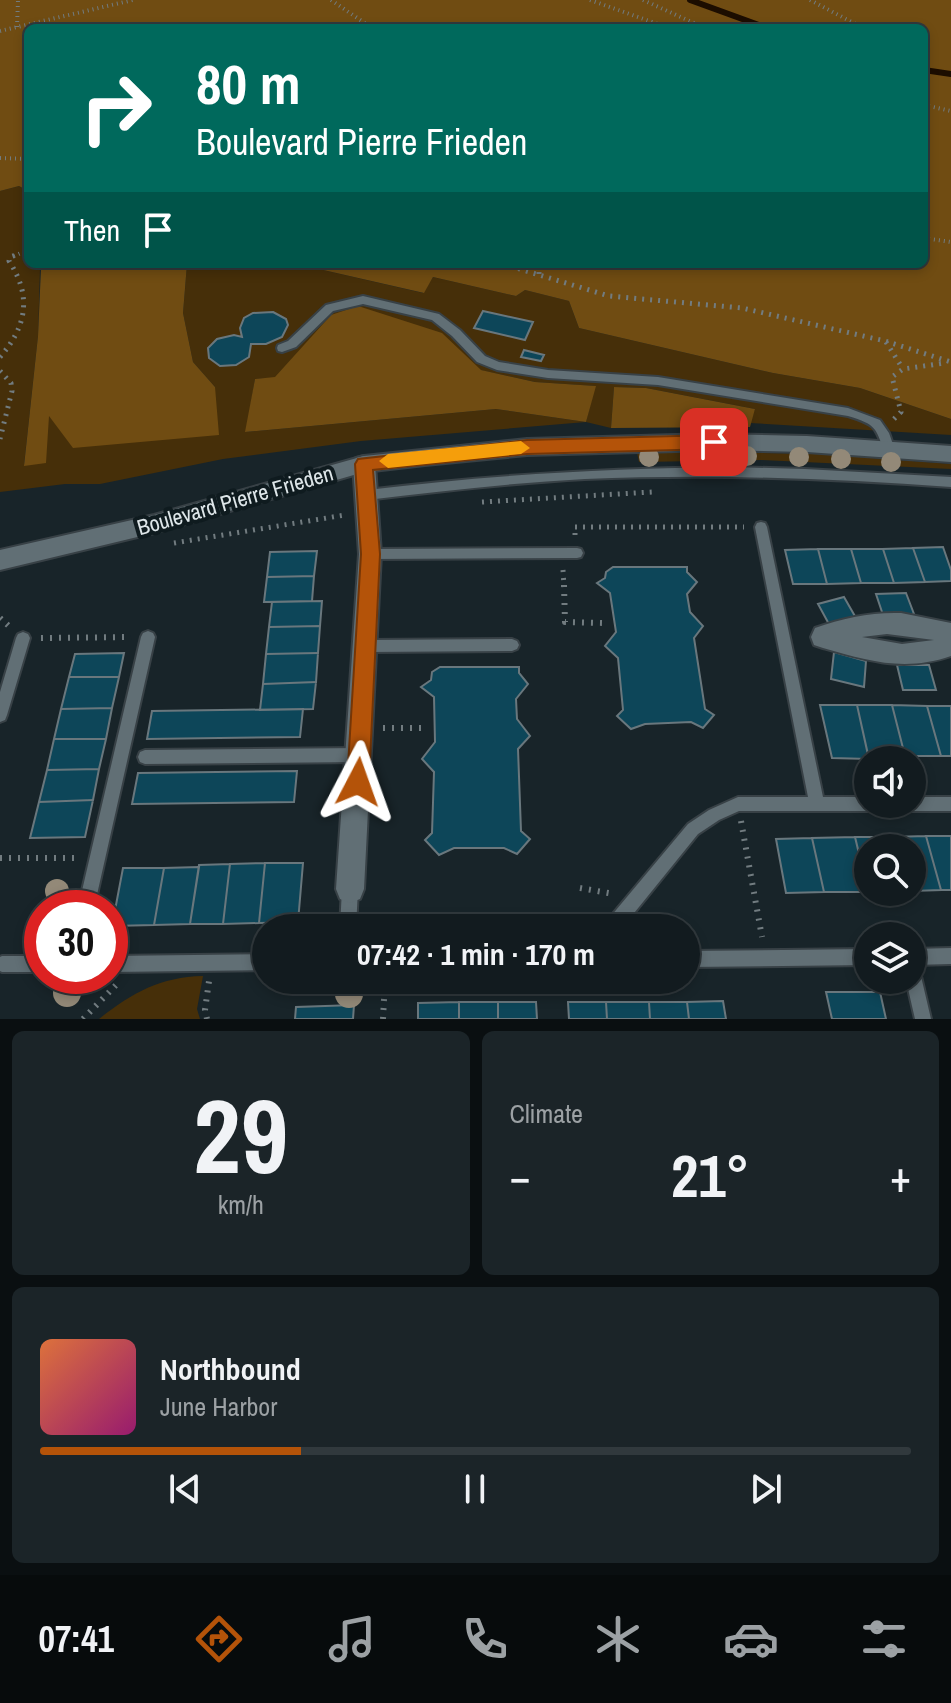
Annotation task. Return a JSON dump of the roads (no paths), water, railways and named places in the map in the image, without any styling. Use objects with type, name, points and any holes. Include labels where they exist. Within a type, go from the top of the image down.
[{"type":"main road","name":"Boulevard Pierre Frieden","points":[[0,560],[154,524],[364,464],[527,447],[614,443],[791,444],[951,454]]},
{"type":"main road","points":[[350,889],[367,646],[370,554],[364,464]]},
{"type":"main road","points":[[951,634],[914,623],[869,623],[823,637],[889,655],[926,656],[951,645]]},
{"type":"lane","points":[[282,348],[292,344],[330,308],[363,300],[435,317],[481,359],[497,366],[548,374],[683,385],[848,412],[885,428],[889,450]]},
{"type":"lane","points":[[367,495],[454,484],[596,474],[788,473],[951,482]]},
{"type":"lane","points":[[761,527],[817,804]]},
{"type":"lane","points":[[370,554],[577,553]]},
{"type":"lane","points":[[90,890],[148,637]]},
{"type":"lane","points":[[0,715],[23,638]]},
{"type":"lane","points":[[367,646],[512,645]]},
{"type":"lane","points":[[145,757],[360,755]]},
{"type":"lane","points":[[623,914],[693,829],[714,815],[738,804],[854,804]]},
{"type":"lane","points":[[926,804],[951,804]]},
{"type":"lane","points":[[349,914],[350,889]]},
{"type":"lane","points":[[926,957],[951,956]]},
{"type":"lane","points":[[700,959],[854,957]]},
{"type":"lane","points":[[128,964],[252,962]]},
{"type":"lane","points":[[2,964],[24,964]]},
{"type":"lane","points":[[917,994],[923,1019]]},
{"type":"waterway","points":[[690,0],[756,24]]},
{"type":"waterway","points":[[928,71],[951,74]]}]
